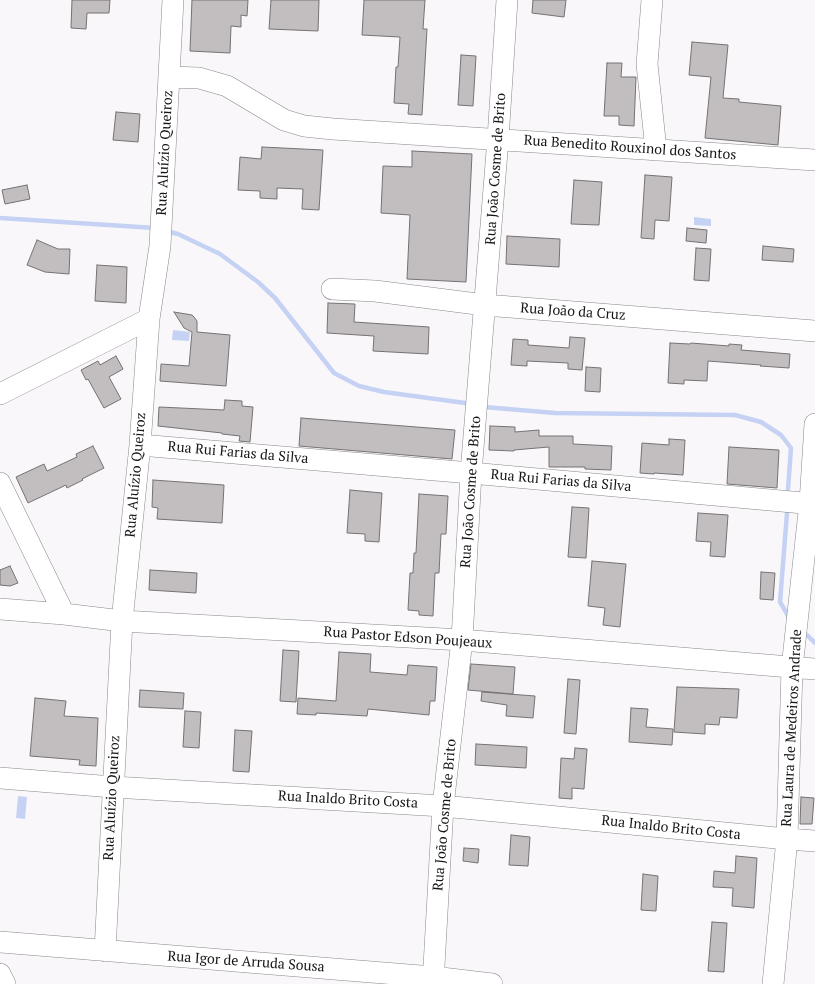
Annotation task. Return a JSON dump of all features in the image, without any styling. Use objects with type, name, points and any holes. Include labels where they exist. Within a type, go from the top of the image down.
[{"type":"street","name":"Rua Aluízio Queiroz","points":[[105,951],[122,620],[140,445],[149,319],[160,246],[173,0]]},
{"type":"street","name":"Rua João Cosme de Brito","points":[[433,980],[443,806],[462,640],[471,473],[498,139],[507,0]]},
{"type":"street","points":[[652,0],[647,64],[656,150]]},
{"type":"street","name":"Rua Benedito Rouxinol dos Santos","points":[[169,77],[199,78],[227,86],[284,120],[304,126],[815,160]]},
{"type":"street","name":"Rua João da Cruz","points":[[332,289],[375,291],[485,305],[815,331]]},
{"type":"street","points":[[0,394],[149,319]]},
{"type":"street","name":"Rua Laura de Medeiros Andrade","points":[[773,984],[787,839],[792,668],[812,504],[815,424]]},
{"type":"street","name":"Rua Rui Farias da Silva","points":[[140,445],[812,504]]},
{"type":"street","points":[[0,483],[64,614]]},
{"type":"street","name":"Rua Pastor Edson Poujeaux","points":[[0,609],[122,620],[462,640],[815,669]]},
{"type":"street","name":"Rua Inaldo Brito Costa","points":[[0,778],[113,787],[443,806],[815,841]]},
{"type":"street","name":"Rua Igor de Arruda Sousa","points":[[0,942],[492,984]]},
{"type":"street","points":[[0,974],[6,984]]},
{"type":"water","points":[[694,217],[711,219],[711,226],[694,225]]},
{"type":"water","points":[[173,330],[190,332],[189,341],[172,340]]},
{"type":"water","points":[[18,796],[27,797],[25,819],[16,818]]},
{"type":"building","points":[[72,0],[110,0],[109,13],[87,13],[86,29],[71,28]]},
{"type":"building","points":[[192,0],[248,0],[247,16],[241,15],[241,27],[231,26],[230,53],[190,51]]},
{"type":"building","points":[[271,0],[319,0],[318,31],[269,29]]},
{"type":"building","points":[[364,0],[425,0],[423,29],[427,29],[422,115],[408,114],[409,104],[394,103],[396,67],[398,67],[400,37],[362,35]]},
{"type":"building","points":[[533,0],[566,0],[564,17],[532,13]]},
{"type":"building","points":[[692,42],[728,45],[723,98],[739,99],[739,102],[781,106],[778,145],[705,138],[711,77],[689,75]]},
{"type":"building","points":[[461,55],[476,56],[473,106],[458,105]]},
{"type":"building","points":[[607,63],[622,63],[621,77],[636,77],[634,126],[619,125],[619,116],[604,116]]},
{"type":"building","points":[[116,112],[140,114],[138,142],[113,140]]},
{"type":"building","points":[[262,147],[323,150],[319,210],[302,209],[303,189],[277,188],[277,199],[260,198],[260,191],[238,190],[240,157],[261,159]]},
{"type":"building","points":[[412,151],[472,154],[466,282],[407,279],[410,215],[381,213],[383,166],[412,167]]},
{"type":"building","points":[[645,175],[672,177],[669,221],[655,220],[654,239],[641,238]]},
{"type":"building","points":[[574,180],[602,182],[599,225],[571,224]]},
{"type":"building","points":[[27,185],[30,199],[5,204],[2,190]]},
{"type":"building","points":[[687,228],[707,230],[706,243],[686,241]]},
{"type":"building","points":[[507,236],[560,239],[559,267],[506,264]]},
{"type":"building","points":[[37,240],[58,249],[70,249],[69,274],[45,272],[27,265]]},
{"type":"building","points":[[763,246],[794,249],[793,262],[762,260]]},
{"type":"building","points":[[696,248],[711,249],[709,281],[694,280]]},
{"type":"building","points":[[97,265],[127,267],[126,303],[95,301]]},
{"type":"building","points":[[328,303],[355,304],[354,322],[429,327],[428,354],[373,351],[374,336],[327,333]]},
{"type":"building","points":[[174,312],[192,315],[197,321],[197,332],[230,335],[226,386],[160,381],[161,364],[189,366],[192,332],[184,328]]},
{"type":"building","points":[[570,337],[585,338],[582,370],[568,369],[568,363],[527,361],[527,366],[511,365],[513,339],[528,340],[528,345],[569,348]]},
{"type":"building","points":[[670,343],[729,346],[729,344],[742,345],[741,350],[790,354],[789,368],[708,361],[707,381],[684,380],[684,384],[668,383]]},
{"type":"building","points":[[116,356],[123,369],[109,377],[121,399],[104,408],[88,379],[86,380],[81,370],[98,361],[100,365]]},
{"type":"building","points":[[586,367],[601,368],[600,392],[585,391]]},
{"type":"building","points":[[225,400],[242,401],[242,406],[253,407],[250,442],[239,441],[240,436],[158,426],[159,407],[224,410]]},
{"type":"building","points":[[301,418],[455,430],[452,459],[299,446]]},
{"type":"building","points":[[490,426],[515,427],[515,432],[539,430],[539,436],[573,436],[573,444],[612,446],[611,470],[585,469],[585,467],[549,467],[549,447],[514,451],[489,450]]},
{"type":"building","points":[[669,439],[685,440],[683,475],[640,473],[642,443],[669,445]]},
{"type":"building","points":[[93,446],[104,468],[67,488],[66,485],[28,503],[16,477],[44,464],[47,471],[77,457],[76,454]]},
{"type":"building","points":[[729,447],[779,450],[777,488],[727,484]]},
{"type":"building","points":[[153,480],[224,485],[222,523],[157,519],[158,508],[152,507]]},
{"type":"building","points":[[350,490],[382,493],[379,542],[365,541],[365,534],[347,533]]},
{"type":"building","points":[[419,494],[448,496],[446,534],[441,534],[439,573],[435,573],[433,616],[419,615],[419,611],[408,610],[410,573],[413,573],[414,553],[416,553]]},
{"type":"building","points":[[572,507],[589,508],[586,558],[568,557]]},
{"type":"building","points":[[698,513],[728,515],[725,557],[710,556],[711,542],[696,541]]},
{"type":"building","points":[[592,561],[626,564],[620,627],[603,625],[605,608],[588,606]]},
{"type":"building","points":[[10,566],[18,583],[10,586],[0,585],[0,570]]},
{"type":"building","points":[[150,570],[197,573],[196,593],[149,590]]},
{"type":"building","points":[[761,572],[775,573],[773,600],[760,599]]},
{"type":"building","points":[[283,650],[299,651],[296,702],[280,701]]},
{"type":"building","points":[[339,652],[371,654],[370,672],[407,675],[408,665],[437,667],[435,701],[430,701],[429,715],[368,709],[367,716],[316,713],[316,715],[297,714],[298,698],[336,701]]},
{"type":"building","points":[[471,664],[515,667],[513,694],[468,690]]},
{"type":"building","points":[[568,679],[580,680],[576,734],[564,733]]},
{"type":"building","points":[[677,687],[739,689],[737,718],[720,717],[719,725],[705,724],[705,734],[674,732]]},
{"type":"building","points":[[140,690],[184,693],[183,709],[139,707]]},
{"type":"building","points":[[482,692],[535,696],[533,718],[506,716],[507,705],[481,701]]},
{"type":"building","points":[[35,698],[66,701],[64,716],[98,718],[96,766],[79,765],[80,760],[30,756]]},
{"type":"building","points":[[631,708],[648,709],[646,727],[673,729],[672,745],[629,742]]},
{"type":"building","points":[[185,711],[201,712],[199,748],[183,747]]},
{"type":"building","points":[[235,730],[252,731],[249,772],[233,771]]},
{"type":"building","points":[[476,744],[527,747],[526,768],[475,765]]},
{"type":"building","points":[[575,748],[587,749],[584,789],[572,788],[572,799],[559,798],[561,758],[574,759]]},
{"type":"building","points":[[801,797],[814,798],[812,824],[800,824]]},
{"type":"building","points":[[511,835],[530,837],[528,866],[509,865]]},
{"type":"building","points":[[464,848],[479,849],[478,863],[463,861]]},
{"type":"building","points":[[736,856],[757,858],[754,908],[732,906],[733,888],[713,887],[714,871],[735,873]]},
{"type":"building","points":[[643,874],[658,876],[656,911],[641,910]]},
{"type":"building","points":[[712,922],[727,923],[724,972],[708,971]]},
{"type":"waterway","points":[[0,218],[155,228]]},
{"type":"waterway","points":[[166,231],[178,234],[220,254],[258,282],[275,298],[334,373],[359,386],[384,392],[465,403]]},
{"type":"waterway","points":[[484,407],[555,413],[735,415],[761,422],[781,435],[791,448],[788,489]]},
{"type":"waterway","points":[[787,513],[780,602],[790,619]]},
{"type":"waterway","points":[[807,635],[815,643]]}]
